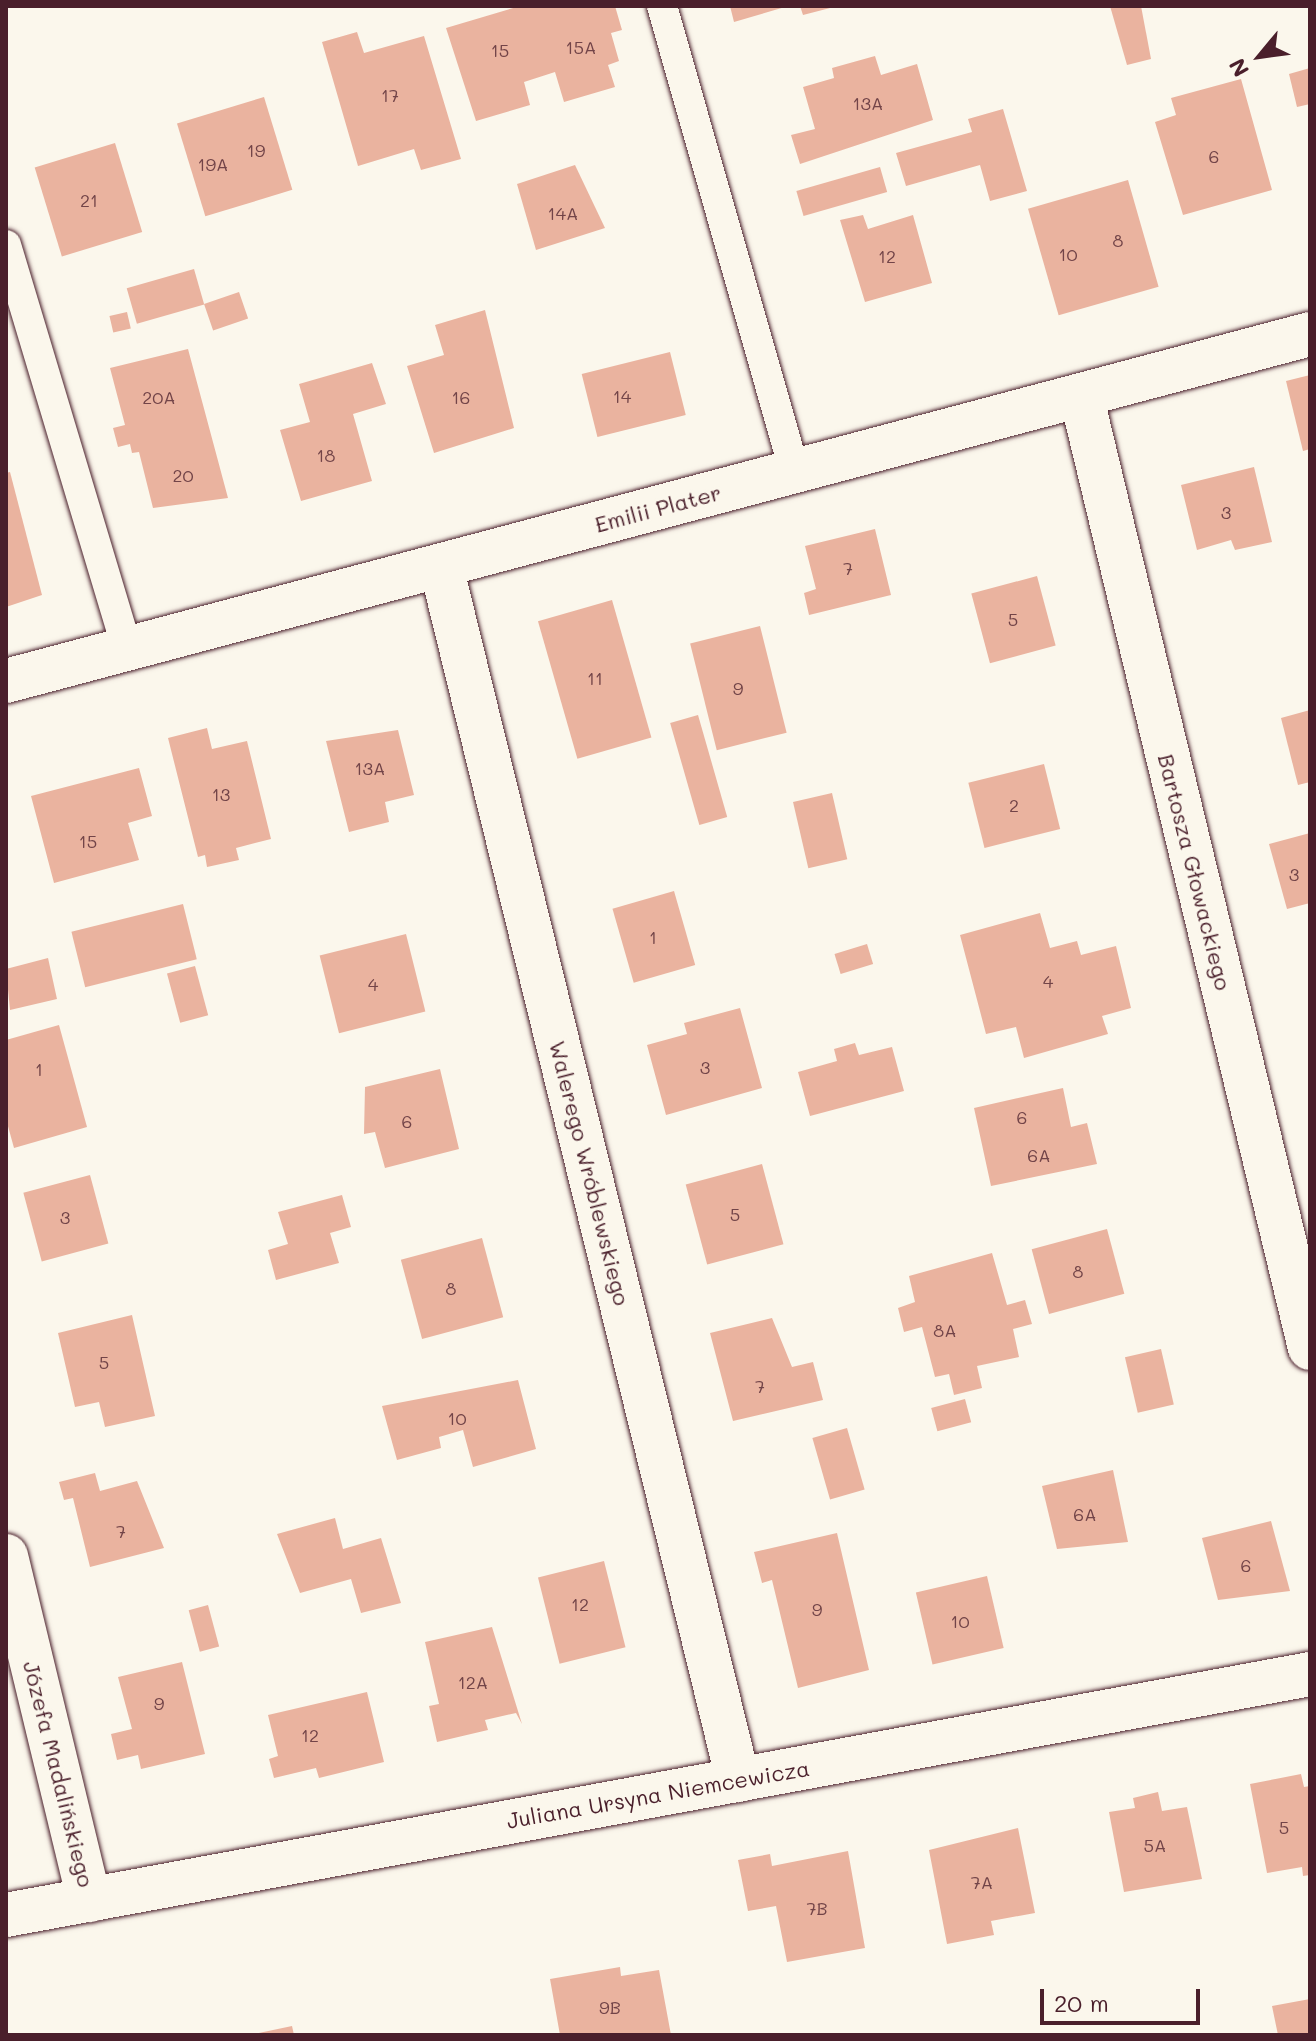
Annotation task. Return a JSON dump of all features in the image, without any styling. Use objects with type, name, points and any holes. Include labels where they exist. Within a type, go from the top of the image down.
[{"type":"street","name":"Emilii Plater","points":[[6,681],[1310,334]]},
{"type":"street","name":"Bartosza Głowackiego","points":[[1081,395],[1310,1348]]},
{"type":"street","name":"Walerego Wróblewskiego","points":[[441,566],[738,1780]]},
{"type":"street","name":"Józefa Madalińskiego","points":[[6,1556],[89,1900]]},
{"type":"street","name":"Juliana Ursyna Niemcewicza","points":[[6,1915],[1310,1674]]},
{"type":"lane","points":[[662,6],[795,472]]},
{"type":"lane","points":[[6,245],[127,649]]},
{"type":"building","points":[[520,6],[615,6],[622,30],[611,33],[619,61],[608,65],[615,87],[564,102],[555,72],[524,82],[530,105],[476,121],[446,28]]},
{"type":"building","points":[[730,6],[784,6],[785,7],[734,22]]},
{"type":"building","points":[[800,6],[834,6],[834,7],[803,15]]},
{"type":"building","points":[[1110,6],[1141,6],[1151,59],[1127,65]]},
{"type":"building","points":[[357,32],[364,53],[424,36],[461,159],[421,170],[414,149],[358,166],[322,42]]},
{"type":"building","points":[[875,56],[881,75],[917,64],[933,120],[800,164],[791,135],[815,129],[803,87],[834,78],[832,68]]},
{"type":"building","points":[[1310,68],[1310,104],[1297,107],[1289,74]]},
{"type":"building","points":[[1241,79],[1272,190],[1183,215],[1155,122],[1176,115],[1171,98]]},
{"type":"building","points":[[264,97],[292,190],[205,216],[177,124]]},
{"type":"building","points":[[1003,109],[1027,191],[990,201],[980,165],[906,186],[896,153],[972,132],[968,119]]},
{"type":"building","points":[[115,143],[142,232],[62,256],[35,168]]},
{"type":"building","points":[[575,165],[605,228],[536,250],[517,184]]},
{"type":"building","points":[[880,167],[887,192],[804,216],[796,191]]},
{"type":"building","points":[[1128,180],[1159,287],[1059,315],[1028,209]]},
{"type":"building","points":[[863,215],[868,229],[913,215],[932,283],[865,302],[840,220]]},
{"type":"building","points":[[194,269],[204,305],[137,324],[127,288]]},
{"type":"building","points":[[239,292],[248,318],[213,331],[204,304]]},
{"type":"building","points":[[485,310],[514,428],[434,453],[407,366],[444,355],[435,325]]},
{"type":"building","points":[[127,312],[131,329],[113,333],[109,316]]},
{"type":"building","points":[[188,349],[228,498],[153,508],[139,452],[132,453],[130,444],[118,447],[113,428],[125,425],[110,368]]},
{"type":"building","points":[[670,352],[686,415],[597,437],[582,374]]},
{"type":"building","points":[[372,363],[386,404],[353,414],[372,481],[301,501],[280,430],[310,422],[299,384]]},
{"type":"building","points":[[1310,375],[1310,449],[1303,451],[1286,381]]},
{"type":"building","points":[[1254,467],[1272,542],[1235,550],[1231,540],[1197,550],[1181,485]]},
{"type":"building","points":[[10,472],[42,595],[6,607],[6,473]]},
{"type":"building","points":[[875,529],[891,595],[809,615],[804,593],[816,589],[805,546]]},
{"type":"building","points":[[1037,576],[1056,646],[990,663],[971,594]]},
{"type":"building","points":[[612,600],[651,737],[577,759],[538,621]]},
{"type":"building","points":[[760,626],[787,733],[717,750],[690,643]]},
{"type":"building","points":[[1310,710],[1310,782],[1298,785],[1281,718]]},
{"type":"building","points":[[698,715],[727,817],[699,825],[670,723]]},
{"type":"building","points":[[207,728],[212,749],[247,741],[271,839],[236,848],[239,860],[207,867],[205,855],[198,857],[168,738]]},
{"type":"building","points":[[398,730],[414,795],[385,802],[389,822],[349,832],[326,741]]},
{"type":"building","points":[[1044,764],[1060,829],[985,848],[968,783]]},
{"type":"building","points":[[139,768],[152,816],[128,823],[139,860],[54,883],[31,796]]},
{"type":"building","points":[[832,793],[847,859],[808,868],[793,802]]},
{"type":"building","points":[[1310,833],[1310,903],[1287,909],[1269,844]]},
{"type":"building","points":[[674,891],[695,965],[634,983],[612,909]]},
{"type":"building","points":[[183,904],[197,959],[85,987],[71,932]]},
{"type":"building","points":[[1040,913],[1050,948],[1077,941],[1081,955],[1116,946],[1131,1008],[1102,1016],[1108,1034],[1024,1058],[1016,1027],[986,1034],[960,935]]},
{"type":"building","points":[[406,934],[425,1012],[339,1033],[320,956]]},
{"type":"building","points":[[867,944],[873,964],[841,974],[834,954]]},
{"type":"building","points":[[48,958],[57,999],[10,1010],[6,969]]},
{"type":"building","points":[[195,966],[208,1015],[180,1023],[167,974]]},
{"type":"building","points":[[740,1008],[762,1088],[666,1115],[647,1045],[687,1034],[684,1023]]},
{"type":"building","points":[[59,1025],[87,1127],[14,1148],[6,1119],[6,1040]]},
{"type":"building","points":[[855,1043],[859,1055],[892,1047],[904,1091],[810,1116],[798,1072],[837,1061],[834,1049]]},
{"type":"building","points":[[440,1069],[459,1149],[385,1168],[375,1132],[364,1134],[365,1087]]},
{"type":"building","points":[[1063,1088],[1071,1127],[1087,1123],[1097,1164],[991,1186],[974,1108]]},
{"type":"building","points":[[762,1164],[783,1244],[707,1265],[686,1184]]},
{"type":"building","points":[[90,1175],[108,1244],[42,1261],[23,1193]]},
{"type":"building","points":[[342,1195],[351,1227],[330,1233],[339,1263],[276,1280],[268,1250],[288,1244],[278,1212]]},
{"type":"building","points":[[1107,1229],[1124,1294],[1049,1314],[1032,1249]]},
{"type":"building","points":[[482,1238],[503,1317],[422,1339],[401,1260]]},
{"type":"building","points":[[992,1253],[1007,1305],[1025,1300],[1032,1324],[1013,1329],[1019,1357],[977,1366],[982,1388],[954,1395],[949,1374],[935,1377],[922,1327],[904,1332],[898,1308],[915,1302],[909,1276]]},
{"type":"building","points":[[132,1315],[155,1416],[105,1427],[99,1402],[75,1407],[58,1333]]},
{"type":"building","points":[[772,1318],[792,1367],[813,1362],[823,1400],[733,1421],[710,1333]]},
{"type":"building","points":[[1161,1349],[1174,1405],[1138,1413],[1125,1357]]},
{"type":"building","points":[[518,1380],[536,1449],[473,1467],[463,1430],[439,1437],[441,1448],[397,1460],[382,1406]]},
{"type":"building","points":[[965,1399],[971,1422],[937,1431],[931,1408]]},
{"type":"building","points":[[847,1428],[865,1490],[830,1499],[812,1438]]},
{"type":"building","points":[[1113,1470],[1128,1542],[1057,1549],[1042,1486]]},
{"type":"building","points":[[95,1473],[100,1491],[137,1481],[164,1548],[90,1567],[73,1498],[64,1500],[59,1482]]},
{"type":"building","points":[[335,1518],[343,1549],[381,1538],[401,1603],[361,1613],[351,1579],[300,1593],[277,1534]]},
{"type":"building","points":[[1271,1521],[1290,1591],[1218,1600],[1202,1538]]},
{"type":"building","points":[[837,1533],[869,1670],[798,1688],[772,1580],[762,1583],[754,1552]]},
{"type":"building","points":[[604,1561],[626,1647],[560,1664],[538,1577]]},
{"type":"building","points":[[987,1576],[1004,1648],[933,1665],[916,1592]]},
{"type":"building","points":[[208,1605],[219,1647],[200,1652],[189,1610]]},
{"type":"building","points":[[492,1627],[522,1724],[516,1713],[485,1720],[488,1730],[437,1742],[429,1706],[439,1704],[425,1642]]},
{"type":"building","points":[[182,1662],[205,1754],[141,1769],[138,1755],[117,1760],[111,1734],[132,1729],[118,1677]]},
{"type":"building","points":[[367,1692],[384,1762],[319,1778],[316,1768],[274,1778],[269,1759],[278,1756],[268,1715]]},
{"type":"building","points":[[1301,1774],[1304,1787],[1310,1786],[1310,1875],[1303,1876],[1302,1867],[1267,1873],[1250,1784]]},
{"type":"building","points":[[1158,1792],[1162,1811],[1187,1807],[1202,1879],[1124,1892],[1109,1812],[1135,1808],[1133,1798]]},
{"type":"building","points":[[1018,1828],[1035,1913],[991,1921],[994,1935],[947,1944],[929,1850]]},
{"type":"building","points":[[848,1851],[865,1948],[787,1962],[776,1906],[748,1911],[738,1860],[770,1854],[772,1866]]},
{"type":"building","points":[[620,1967],[621,1976],[659,1970],[671,2035],[560,2035],[550,1979]]},
{"type":"building","points":[[1310,1999],[1310,2035],[1278,2035],[1272,2006]]},
{"type":"building","points":[[292,2026],[294,2035],[254,2035],[254,2034]]}]
